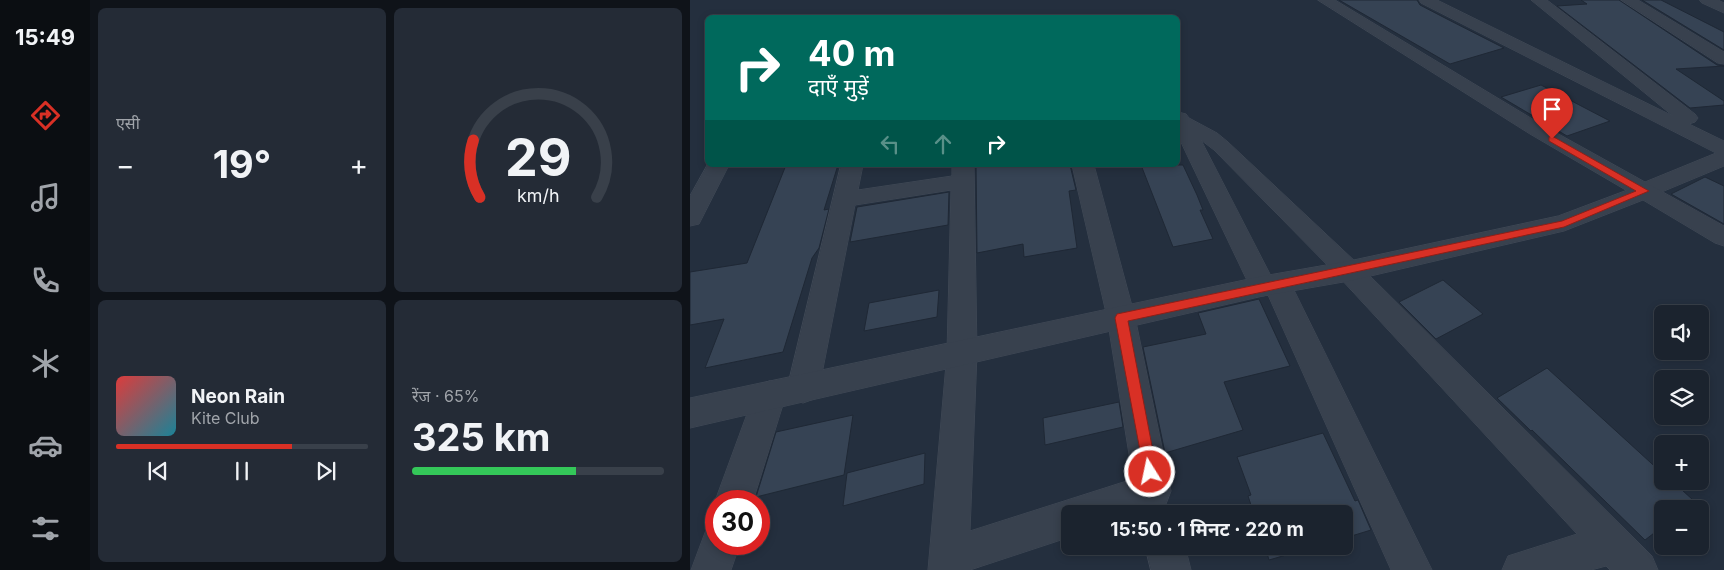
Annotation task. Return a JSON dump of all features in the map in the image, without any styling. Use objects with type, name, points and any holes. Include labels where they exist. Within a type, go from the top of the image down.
[{"type":"street","points":[[1325,0],[1537,130],[1724,237]]},
{"type":"street","points":[[1426,0],[1724,148]]},
{"type":"street","points":[[1455,0],[1476,20],[1471,23]]},
{"type":"street","points":[[1538,0],[1724,148]]},
{"type":"street","points":[[1628,0],[1724,59]]},
{"type":"street","points":[[1707,0],[1724,9]]},
{"type":"street","points":[[1180,119],[1221,146],[1349,271],[1626,557]]},
{"type":"street","points":[[1180,120],[1270,285],[1412,570]]},
{"type":"street","points":[[690,414],[1270,285],[1349,271],[1564,223],[1724,158]]},
{"type":"street","points":[[690,218],[717,167]]},
{"type":"street","points":[[803,389],[852,167]]},
{"type":"street","points":[[1083,167],[1121,318],[1156,502],[1138,505]]},
{"type":"street","points":[[844,199],[963,173],[962,353],[948,564],[1061,521]]},
{"type":"street","points":[[738,490],[770,396]]},
{"type":"street","points":[[711,570],[716,555]]},
{"type":"street","points":[[1168,555],[1171,570]]},
{"type":"street","points":[[1522,570],[1626,557]]},
{"type":"building","points":[[1339,0],[1417,0],[1420,5],[1504,48],[1450,64]]},
{"type":"building","points":[[1581,0],[1619,0],[1717,65],[1724,66],[1676,69],[1724,101],[1724,105],[1690,108],[1557,6],[1587,4]]},
{"type":"building","points":[[1642,0],[1661,0],[1724,32],[1724,50]]},
{"type":"building","points":[[1541,85],[1610,121],[1567,136],[1501,97]]},
{"type":"building","points":[[1180,165],[1183,165],[1203,210],[1200,210],[1213,239],[1173,247],[1142,167],[1180,167]]},
{"type":"building","points":[[785,167],[837,167],[824,210],[829,209],[819,248],[812,258],[783,352],[705,368],[724,319],[690,325],[690,272],[747,263]]},
{"type":"building","points":[[976,167],[1070,167],[1076,190],[1069,191],[1077,248],[1024,257],[1023,244],[977,253]]},
{"type":"building","points":[[1705,177],[1724,186],[1724,224],[1671,194]]},
{"type":"building","points":[[949,192],[948,225],[850,242],[857,207]]},
{"type":"building","points":[[1443,280],[1483,314],[1436,339],[1399,302]]},
{"type":"building","points":[[939,290],[937,317],[864,331],[869,303]]},
{"type":"building","points":[[1259,299],[1290,366],[1224,382],[1243,430],[1165,453],[1143,347],[1206,334],[1198,313]]},
{"type":"building","points":[[1547,368],[1654,466],[1654,490],[1682,490],[1693,500],[1654,500],[1654,533],[1645,540],[1497,398]]},
{"type":"building","points":[[1119,402],[1123,427],[1045,445],[1043,418]]},
{"type":"building","points":[[853,415],[844,475],[770,494],[770,490],[758,490],[776,432]]},
{"type":"building","points":[[1323,433],[1355,501],[1358,500],[1371,530],[1353,536],[1353,505],[1251,505],[1248,496],[1251,495],[1237,457]]},
{"type":"building","points":[[925,453],[924,484],[843,506],[847,473]]},
{"type":"building","points":[[1268,555],[1286,555],[1269,560]]},
{"type":"route","points":[[1150,472],[1121,318],[1263,286],[1349,271],[1564,223],[1644,191],[1552,139]]}]
